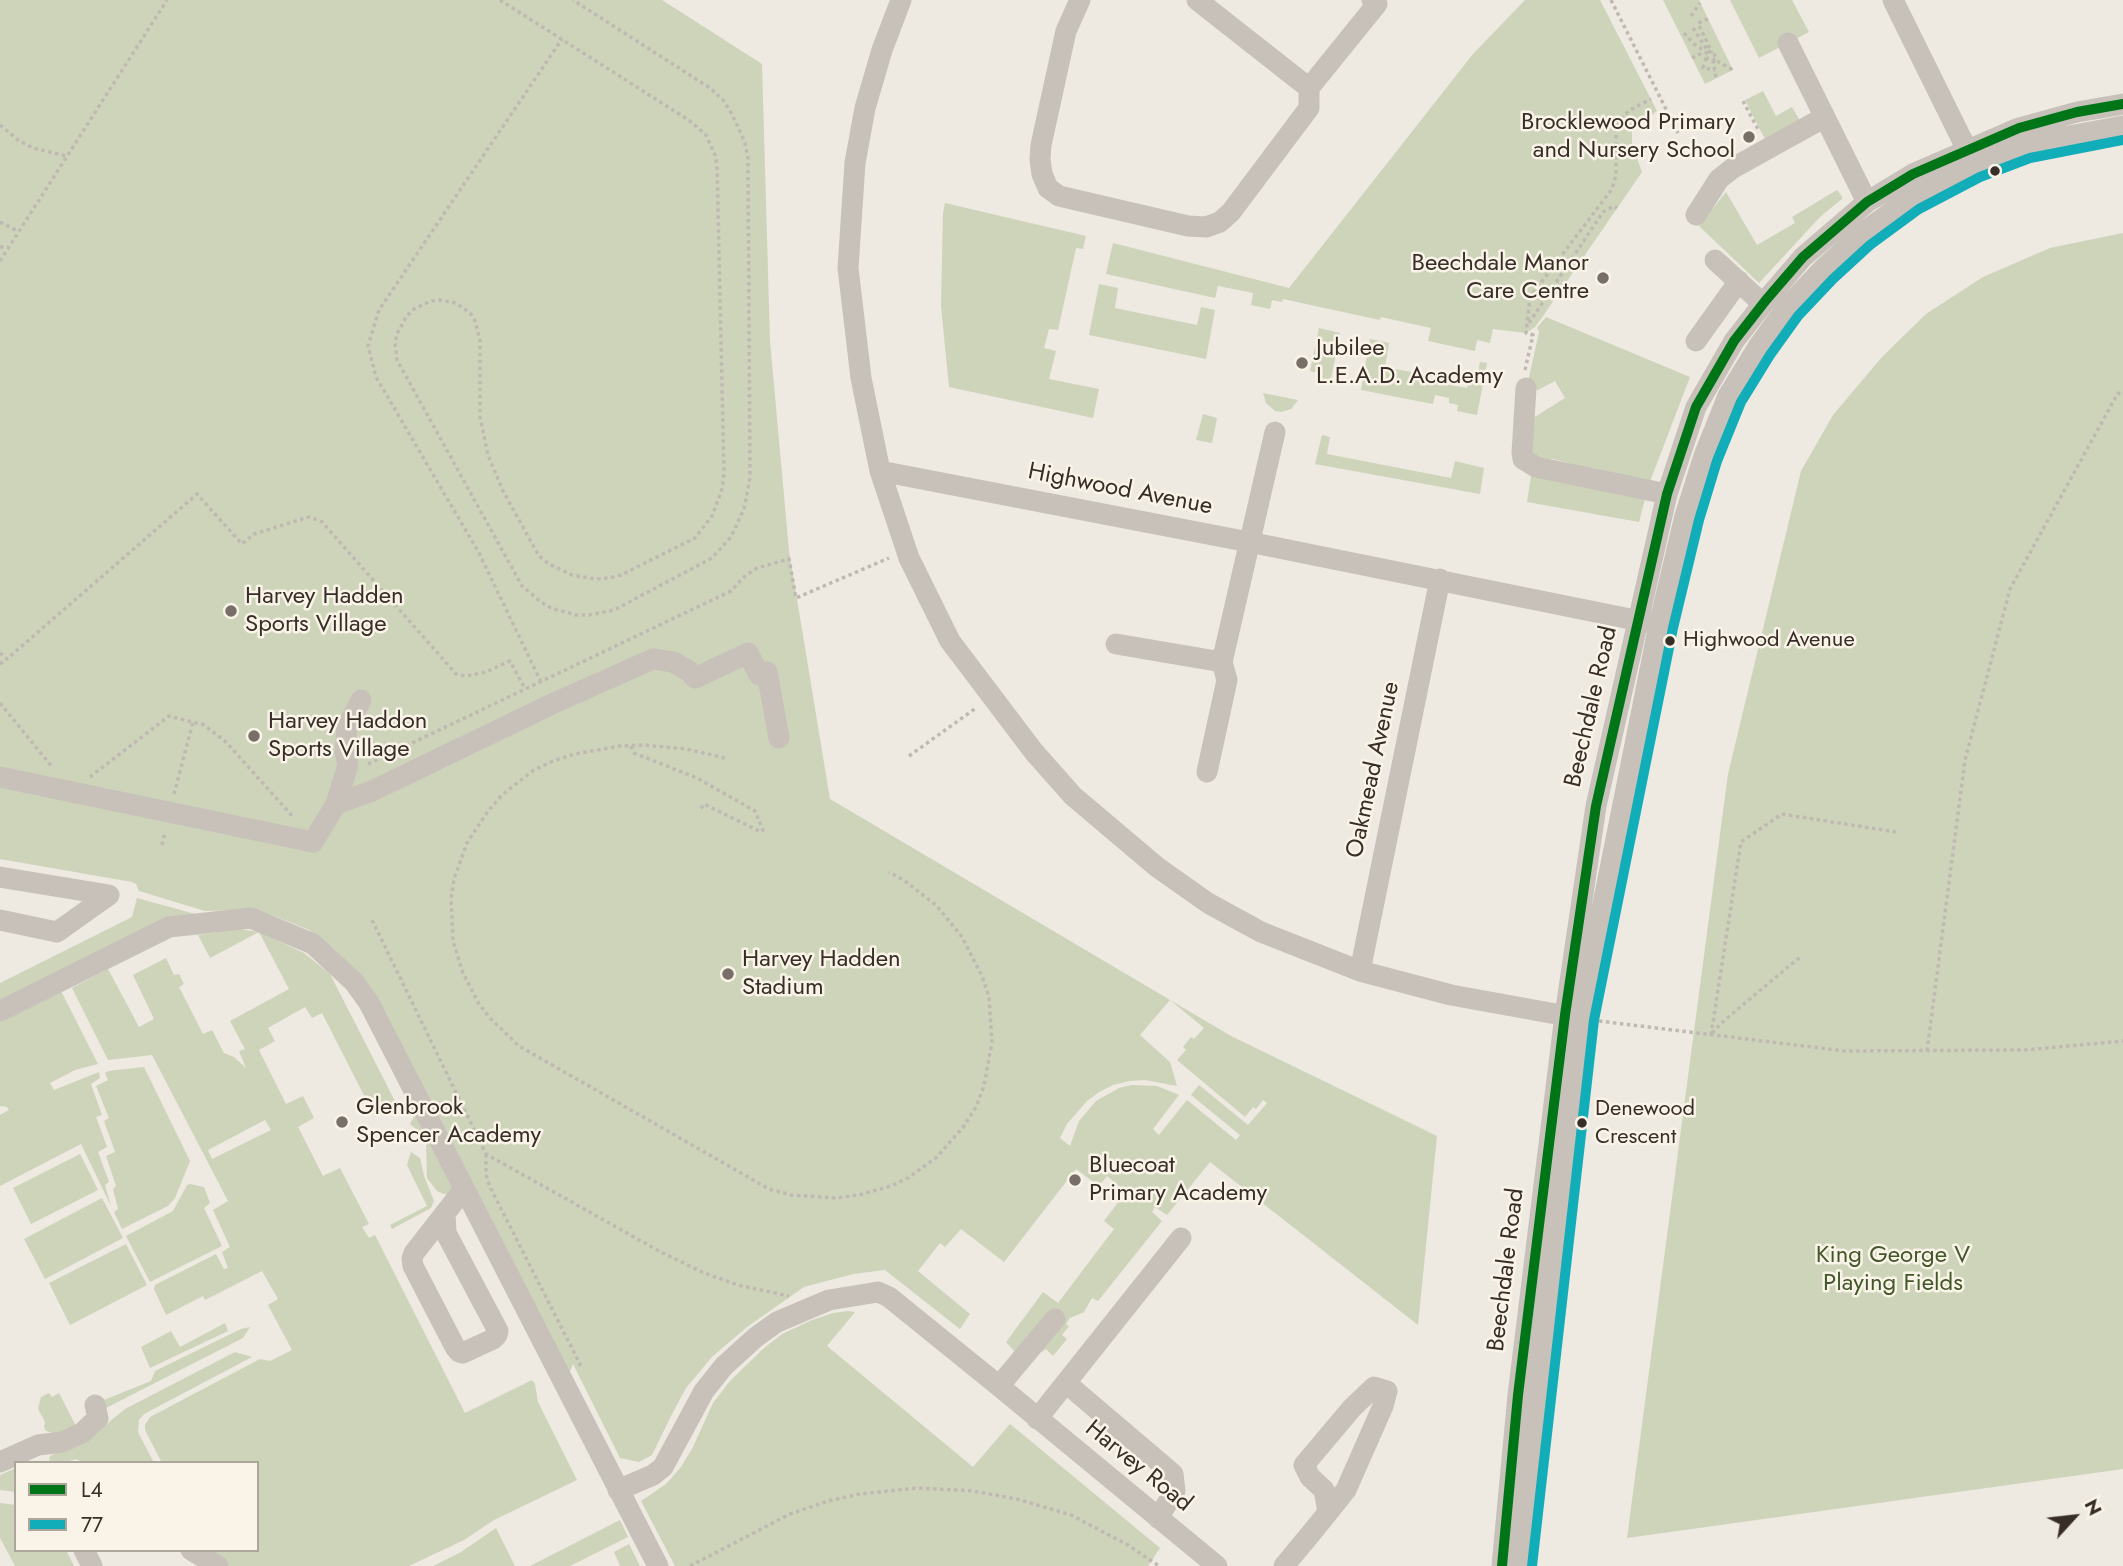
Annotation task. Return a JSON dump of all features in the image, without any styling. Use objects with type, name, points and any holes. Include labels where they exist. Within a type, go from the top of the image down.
[{"type":"street","points":[[901,0],[882,50],[865,108],[855,163],[849,256],[854,333],[880,471],[907,550],[950,641],[1034,752],[1073,796],[1157,867],[1208,903],[1261,932],[1360,971],[1451,995],[1572,1017]]},
{"type":"street","points":[[1080,0],[1066,31],[1041,145],[1042,174],[1048,188],[1059,196],[1188,226],[1206,227],[1220,222],[1231,212],[1309,108],[1309,88],[1380,1]]},
{"type":"street","points":[[1197,0],[1309,88]]},
{"type":"street","points":[[1893,0],[1970,157]]},
{"type":"street","points":[[1788,43],[1867,202]]},
{"type":"street","name":"Beechdale Road","points":[[1518,1566],[1572,1017],[1596,806],[1648,622],[1704,456],[1728,396],[1787,307],[1861,234],[1970,157],[2020,128],[2077,112],[2123,104]]},
{"type":"street","points":[[1696,215],[1719,179],[1733,168],[1825,117]]},
{"type":"street","name":"Beechdale Road","points":[[1648,622],[1667,494],[1696,407],[1734,341],[1803,257],[1867,202],[1913,174],[2026,144],[2123,126]]},
{"type":"street","points":[[1715,260],[1763,304]]},
{"type":"street","points":[[1696,341],[1739,282]]},
{"type":"street","points":[[1526,388],[1523,458],[1536,467],[1667,494]]},
{"type":"street","points":[[1207,772],[1227,680],[1222,662],[1275,432]]},
{"type":"street","name":"Highwood Avenue","points":[[880,471],[1249,541],[1648,622]]},
{"type":"street","name":"Oakmead Avenue","points":[[1360,971],[1440,579]]},
{"type":"street","points":[[1116,644],[1222,662]]},
{"type":"street","points":[[336,804],[372,790],[551,704],[653,659],[673,662],[689,671],[695,678],[748,653],[759,675],[767,672],[779,738]]},
{"type":"street","points":[[0,777],[313,842],[336,804],[348,765],[345,752],[347,727],[361,699]]},
{"type":"street","points":[[0,877],[108,895],[57,932],[0,920]]},
{"type":"street","points":[[0,1011],[169,927],[251,918],[313,944],[354,982],[369,1003],[658,1566]]},
{"type":"street","name":"Beechdale Road","points":[[1502,1566],[1518,1395],[1572,1017]]},
{"type":"street","points":[[445,1214],[446,1233],[498,1331],[493,1339],[463,1353],[458,1352],[455,1347],[412,1262],[414,1253],[464,1189]]},
{"type":"street","points":[[1032,1414],[1066,1382],[1181,1238]]},
{"type":"street","name":"Harvey Road","points":[[810,1307],[829,1300],[878,1292],[889,1297],[1217,1566]]},
{"type":"street","points":[[618,1490],[653,1475],[663,1467],[694,1406],[724,1366],[756,1337],[778,1322],[810,1307]]},
{"type":"street","points":[[999,1386],[1055,1319]]},
{"type":"street","points":[[1066,1382],[1173,1474],[1175,1491],[1158,1518]]},
{"type":"street","points":[[1284,1566],[1346,1490],[1387,1391],[1374,1387],[1352,1408],[1304,1465],[1310,1477],[1324,1490],[1328,1512]]},
{"type":"street","points":[[0,1462],[36,1455],[38,1445],[62,1442],[82,1433],[98,1418],[95,1405]]},
{"type":"street","points":[[194,1552],[218,1566]]},
{"type":"path","points":[[0,261],[167,0]]},
{"type":"path","points":[[500,0],[690,121],[706,135],[718,165],[724,474],[722,489],[712,516],[695,538],[621,575],[596,579],[560,570],[539,556],[503,491],[488,455],[480,417],[479,330],[470,313],[448,301],[423,304],[414,309],[401,326],[395,343],[397,360],[522,586],[551,608],[576,615],[589,615],[614,610],[712,558],[731,537],[744,509],[750,478],[748,159],[745,143],[732,114],[723,100],[710,88],[573,0]]},
{"type":"path","points":[[1611,0],[1678,133]]},
{"type":"path","points":[[1691,16],[1700,3]]},
{"type":"path","points":[[1703,68],[1707,54],[1698,23],[1708,19]]},
{"type":"path","points":[[1693,28],[1707,54]]},
{"type":"path","points":[[1684,33],[1707,54],[1733,70]]},
{"type":"path","points":[[541,682],[479,553],[376,377],[368,345],[379,310],[562,39]]},
{"type":"path","points":[[1692,58],[1699,54],[1717,57],[1716,78]]},
{"type":"path","points":[[1698,71],[1703,68],[1715,69]]},
{"type":"path","points":[[1526,388],[1524,378],[1533,335],[1526,333],[1530,297],[1612,189],[1616,175],[1616,129],[1620,119],[1651,99]]},
{"type":"path","points":[[1743,101],[1768,148]]},
{"type":"path","points":[[0,125],[33,148],[67,156]]},
{"type":"path","points":[[1527,328],[1603,212],[1614,206],[1617,208]]},
{"type":"path","points":[[0,222],[18,232]]},
{"type":"path","points":[[0,247],[8,247]]},
{"type":"path","points":[[1927,1051],[1965,760],[2010,589],[2118,393],[2123,396]]},
{"type":"path","points":[[0,664],[197,494],[242,544],[254,534],[309,517],[322,522],[456,674],[466,676],[486,672],[510,662],[525,689]]},
{"type":"path","points":[[366,765],[731,591],[757,568],[789,559],[796,598],[907,550]]},
{"type":"path","points":[[0,653],[6,659]]},
{"type":"path","points":[[909,756],[992,697]]},
{"type":"path","points":[[0,703],[72,791],[169,716],[204,725],[226,742],[304,829],[318,834]]},
{"type":"path","points":[[162,845],[193,722]]},
{"type":"path","points":[[725,758],[685,749],[631,746],[597,749],[553,761],[517,782],[488,811],[467,843],[454,879],[451,920],[457,957],[470,989],[504,1034],[519,1046],[769,1189],[802,1196],[836,1198],[875,1192],[899,1182],[923,1169],[950,1144],[970,1116],[984,1086],[992,1042],[992,1020],[989,997],[974,956],[950,921],[937,906],[889,872]]},
{"type":"path","points":[[631,746],[634,753],[697,778],[755,811],[763,830],[761,832],[704,804],[700,810]]},
{"type":"path","points":[[1711,1035],[1741,842],[1782,814],[1896,832]]},
{"type":"path","points":[[372,920],[486,1154],[486,1175],[490,1187],[580,1364],[566,1388]]},
{"type":"path","points":[[1711,1035],[1726,1019],[1800,957]]},
{"type":"path","points":[[1572,1017],[1845,1051],[2025,1051],[2123,1041]]},
{"type":"path","points":[[486,1154],[659,1251],[704,1273],[738,1285],[798,1298],[810,1307]]},
{"type":"path","points":[[690,1566],[790,1514],[860,1494],[917,1488],[973,1491],[1017,1499],[1072,1515],[1128,1545],[1158,1566]]},
{"type":"green space","points":[[0,0],[662,0],[762,64],[770,341],[789,551],[830,799],[1231,1036],[1437,1136],[1418,1325],[1210,1162],[1167,1215],[1155,1207],[1152,1212],[1162,1221],[1098,1301],[1092,1298],[1084,1312],[1070,1318],[1066,1324],[1069,1326],[1062,1335],[1067,1339],[1053,1356],[1046,1349],[1042,1352],[1027,1341],[1016,1353],[1006,1342],[1043,1292],[1058,1303],[1114,1229],[1104,1221],[1126,1192],[1107,1176],[1099,1186],[1076,1169],[1004,1262],[961,1229],[945,1247],[940,1243],[918,1271],[970,1314],[960,1329],[885,1270],[853,1274],[804,1287],[747,1327],[712,1357],[686,1388],[652,1455],[639,1462],[620,1458],[573,1364],[569,1374],[358,974],[334,949],[309,930],[272,915],[236,910],[205,911],[139,891],[132,882],[0,859]],"holes":[[[1170,1000],[1204,1028],[1194,1039],[1191,1037],[1183,1047],[1186,1050],[1177,1060],[1245,1117],[1263,1100],[1267,1103],[1248,1125],[1199,1085],[1191,1095],[1240,1135],[1236,1140],[1187,1100],[1159,1135],[1153,1129],[1179,1095],[1157,1086],[1132,1085],[1119,1088],[1096,1101],[1079,1121],[1070,1146],[1060,1138],[1067,1124],[1087,1101],[1113,1085],[1145,1080],[1177,1086],[1170,1062],[1140,1035]]]},
{"type":"green space","points":[[1525,0],[1600,0],[1657,111],[1632,129],[1632,145],[1642,172],[1543,316],[1535,327],[1526,333],[1493,329],[1490,343],[1477,340],[1475,351],[1428,341],[1431,328],[1381,317],[1380,320],[1283,299],[1282,302],[1272,300],[1270,309],[1251,305],[1253,293],[1218,286],[1215,298],[1106,274],[1113,243],[1289,288],[1473,54]]},
{"type":"green space","points":[[1663,0],[1699,0],[1733,70],[1705,84]]},
{"type":"green space","points":[[1730,0],[1792,0],[1809,32],[1759,58]]},
{"type":"green space","points":[[1763,91],[1776,116],[1792,107],[1801,123],[1766,141],[1745,100]]},
{"type":"green space","points":[[1837,190],[1843,198],[1820,217],[1759,283],[1699,226],[1726,192],[1757,245],[1795,223],[1792,217]]},
{"type":"green space","points":[[945,203],[1086,236],[1083,249],[1076,248],[1058,330],[1049,329],[1044,348],[1056,351],[1049,379],[1099,389],[1093,418],[949,387],[941,306]]},
{"type":"green space","name":"King George V Playing Fields","points":[[2123,233],[2123,1469],[1627,1538],[1728,774],[1801,471],[1833,415],[1882,357],[1926,314],[1983,277],[2050,248]]},
{"type":"green space","points":[[1099,284],[1118,288],[1115,308],[1197,325],[1201,307],[1215,310],[1206,359],[1089,335]]},
{"type":"green space","points":[[1546,317],[1690,377],[1649,484],[1553,459],[1538,459],[1531,451],[1533,418],[1565,398],[1555,381],[1538,390],[1532,388],[1528,382],[1539,332],[1537,328]]},
{"type":"green space","points":[[1319,328],[1340,333],[1330,384],[1317,381],[1318,373],[1310,371]]},
{"type":"green space","points":[[1370,339],[1389,343],[1385,367],[1422,374],[1421,379],[1467,388],[1469,378],[1477,379],[1480,362],[1487,363],[1477,415],[1457,411],[1458,405],[1449,403],[1449,398],[1435,395],[1433,404],[1361,390]]},
{"type":"green space","points":[[1263,393],[1298,400],[1291,409],[1275,411],[1266,403]]},
{"type":"green space","points":[[1203,414],[1217,418],[1212,443],[1196,440]]},
{"type":"green space","points":[[1322,435],[1330,437],[1327,454],[1451,478],[1455,461],[1484,468],[1480,494],[1315,464]]},
{"type":"green space","points":[[1532,470],[1645,499],[1639,522],[1527,502]]},
{"type":"green space","points":[[137,898],[195,914],[0,1005],[0,983],[132,917]]},
{"type":"green space","points":[[238,929],[259,932],[210,958],[198,935]]},
{"type":"green space","points":[[259,932],[304,953],[330,974],[397,1105],[375,1117],[322,1013],[312,1018],[305,1007],[268,1028],[275,1041],[259,1050],[286,1104],[303,1096],[314,1118],[298,1127],[323,1176],[340,1168],[369,1224],[362,1227],[369,1238],[375,1235],[465,1413],[532,1380],[538,1402],[577,1480],[494,1520],[464,1540],[409,1566],[230,1566],[212,1558],[209,1552],[259,1552],[259,1461],[161,1461],[145,1425],[150,1417],[260,1359],[270,1361],[292,1350],[268,1305],[278,1299],[262,1271],[205,1300],[203,1296],[166,1315],[154,1289],[155,1285],[216,1254],[224,1269],[228,1268],[222,1252],[230,1247],[213,1210],[228,1201],[152,1055],[108,1060],[72,988],[108,969],[139,1027],[154,1019],[133,975],[166,958],[174,975],[179,974],[184,984],[179,987],[203,1034],[212,1030],[224,1053],[234,1057],[246,1068],[239,1051],[245,1049],[230,1021],[289,989]],"holes":[[[265,1120],[271,1130],[212,1159],[208,1150]]]},
{"type":"green space","points":[[61,991],[98,1064],[75,1070],[50,1083],[54,1090],[99,1072],[100,1078],[91,1084],[102,1115],[96,1117],[107,1147],[98,1152],[109,1182],[105,1185],[111,1206],[81,1144],[0,1186],[0,1115],[9,1110],[0,1106],[0,1021]]},
{"type":"green space","points":[[144,1067],[190,1161],[175,1198],[168,1206],[122,1229],[114,1212],[118,1209],[113,1189],[116,1186],[106,1156],[115,1152],[104,1121],[109,1118],[96,1086],[108,1080],[105,1073],[108,1071]]},
{"type":"green space","points":[[415,1115],[456,1185],[449,1194],[437,1191],[427,1178],[426,1143],[410,1124]]},
{"type":"green space","points":[[411,1152],[420,1158],[434,1201],[431,1208],[392,1229],[390,1225],[427,1206],[407,1165]]},
{"type":"green space","points":[[80,1154],[98,1190],[31,1224],[13,1188]]},
{"type":"green space","points":[[190,1184],[204,1187],[210,1203],[204,1208],[222,1246],[150,1282],[126,1236],[173,1211]]},
{"type":"green space","points":[[102,1198],[123,1238],[45,1279],[24,1239]]},
{"type":"green space","points":[[126,1244],[147,1285],[70,1325],[49,1283]]},
{"type":"green space","points":[[848,1311],[855,1312],[827,1346],[973,1467],[1010,1424],[1160,1548],[1148,1566],[675,1566],[641,1501],[666,1484],[681,1467],[713,1403],[730,1381],[763,1349],[782,1334],[812,1320]]},
{"type":"green space","points":[[225,1323],[228,1331],[150,1368],[141,1347],[171,1331],[180,1347]]},
{"type":"green space","points":[[250,1327],[243,1338],[104,1409],[104,1400],[151,1381],[155,1371]]},
{"type":"green space","points":[[235,1352],[252,1357],[144,1414],[139,1420],[138,1432],[153,1461],[50,1461],[50,1456],[92,1436],[125,1409]]},
{"type":"green space","points":[[49,1393],[52,1397],[59,1393],[78,1430],[64,1436],[46,1431],[45,1422],[38,1409],[41,1397]]},
{"type":"green space","points":[[14,1469],[14,1492],[0,1490],[0,1475]]},
{"type":"green space","points":[[0,1503],[14,1505],[14,1552],[67,1552],[74,1566],[15,1566],[0,1538]]},
{"type":"green space","points":[[620,1520],[628,1537],[570,1566],[530,1566]]},
{"type":"green space","points":[[496,1528],[515,1566],[433,1566],[461,1552]]},
{"type":"green space","points":[[629,1544],[640,1566],[620,1566],[614,1552]]},
{"type":"transit line","name":"L4","points":[[1502,1566],[1518,1395],[1565,1015],[1596,806],[1667,494],[1696,407],[1734,341],[1766,300],[1803,257],[1867,202],[1913,174],[2019,128],[2077,112],[2123,104]]},
{"type":"transit line","name":"77","points":[[1532,1566],[1594,1020],[1673,628],[1699,520],[1717,461],[1741,402],[1798,316],[1870,245],[1919,209],[1980,177],[2030,158],[2123,140]]},
{"type":"place","name":"Brocklewood Primary and Nursery School","points":[[1749,137]]},
{"type":"place","name":"Beechdale Manor Care Centre","points":[[1603,278]]},
{"type":"place","name":"Jubilee L.E.A.D. Academy","points":[[1302,363]]},
{"type":"place","name":"Harvey Hadden Sports Village","points":[[231,611]]},
{"type":"place","name":"Highwood Avenue","points":[[1670,641]]},
{"type":"place","name":"Harvey Haddon Sports Village","points":[[254,736]]},
{"type":"place","name":"Harvey Hadden Stadium","points":[[728,974]]},
{"type":"place","name":"Glenbrook Spencer Academy","points":[[342,1122]]},
{"type":"place","name":"Denewood Crescent","points":[[1582,1123]]},
{"type":"place","name":"Bluecoat Primary Academy","points":[[1075,1180]]}]
